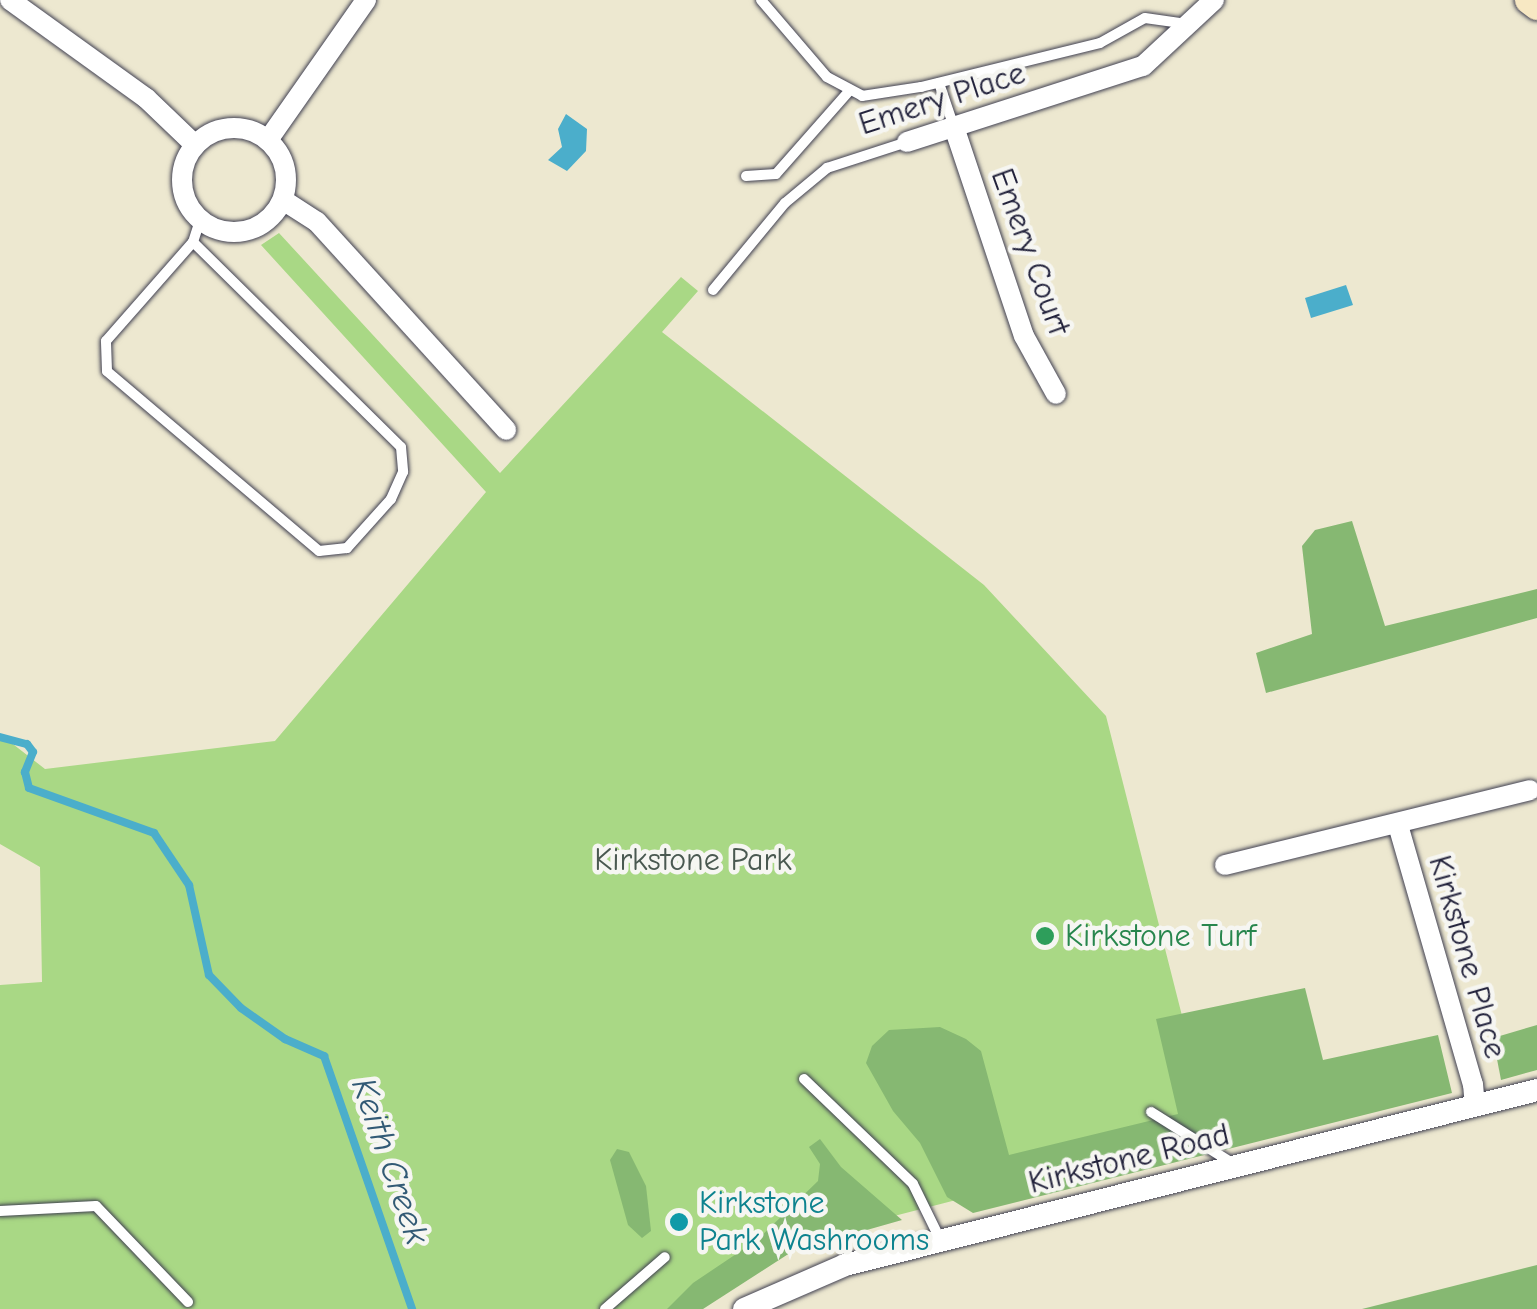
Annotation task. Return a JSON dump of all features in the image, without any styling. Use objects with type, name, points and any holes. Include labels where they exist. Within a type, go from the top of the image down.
[{"type":"main road","points":[[1529,0],[1537,6]]},
{"type":"street","points":[[10,0],[146,98],[196,145]]},
{"type":"street","points":[[268,140],[366,0]]},
{"type":"street","name":"Emery Place","points":[[907,142],[1142,66],[1214,0]]},
{"type":"street","name":"Emery Court","points":[[954,127],[1024,336],[1056,394]]},
{"type":"street","points":[[226,128],[243,128],[268,140],[281,157],[286,174],[283,200],[272,217],[254,229],[219,231],[200,220],[188,206],[182,184],[185,162],[196,145],[226,128]]},
{"type":"street","points":[[283,200],[317,222],[506,430]]},
{"type":"street","name":"Kirkstone Place","points":[[1225,865],[1530,790]]},
{"type":"street","name":"Kirkstone Place","points":[[1398,825],[1473,1084],[1475,1106]]},
{"type":"street","name":"Kirkstone Road","points":[[744,1309],[820,1272],[1537,1090]]},
{"type":"lane","points":[[760,0],[828,77],[862,96],[940,83],[1100,43],[1145,18],[1191,25]]},
{"type":"lane","points":[[940,83],[954,127]]},
{"type":"lane","points":[[746,176],[776,174],[850,90]]},
{"type":"lane","name":"Emery Place","points":[[713,290],[785,203],[827,168],[907,142]]},
{"type":"lane","points":[[193,242],[401,447],[403,472],[391,499],[348,548],[320,550],[107,371],[106,341],[193,242],[200,220]]},
{"type":"lane","points":[[804,1079],[913,1184],[940,1240]]},
{"type":"lane","points":[[1150,1112],[1237,1166]]},
{"type":"lane","points":[[0,1211],[96,1206],[188,1302]]},
{"type":"lane","points":[[604,1309],[665,1257]]},
{"type":"green space","name":"Kirkstone Park","points":[[279,233],[500,473],[681,277],[698,291],[662,332],[984,585],[1106,716],[1212,1134],[809,1238],[676,1309],[0,1309],[0,985],[42,982],[40,867],[0,844],[0,734],[45,769],[275,741],[486,492],[261,245]]},
{"type":"green space","points":[[1352,521],[1385,626],[1537,589],[1537,618],[1266,693],[1256,653],[1312,634],[1302,546],[1315,530]]},
{"type":"green space","points":[[1305,988],[1323,1060],[1438,1035],[1452,1093],[973,1213],[947,1197],[920,1143],[893,1111],[866,1063],[872,1046],[889,1030],[940,1027],[966,1039],[981,1051],[1009,1155],[1178,1114],[1156,1019]]},
{"type":"green space","points":[[1537,1025],[1537,1070],[1501,1080],[1493,1038]]},
{"type":"green space","points":[[820,1139],[841,1167],[902,1220],[793,1251],[703,1309],[667,1309],[693,1283],[757,1240],[818,1181],[820,1164],[809,1147]]},
{"type":"green space","points":[[617,1149],[629,1152],[646,1186],[651,1231],[642,1238],[628,1225],[610,1160]]},
{"type":"green space","points":[[1537,1265],[1537,1309],[1362,1309]]},
{"type":"water","points":[[566,114],[587,129],[586,151],[567,171],[548,160],[562,147],[558,129]]},
{"type":"water","points":[[1346,285],[1353,305],[1311,318],[1305,298]]},
{"type":"waterway","name":"Keith Creek","points":[[0,737],[27,744],[33,752],[25,772],[29,788],[154,833],[189,885],[209,975],[241,1008],[285,1039],[324,1056],[412,1309]]},
{"type":"place","name":"Kirkstone Turf","points":[[1045,936]]},
{"type":"place","name":"Kirkstone Park Washrooms","points":[[679,1222]]}]
